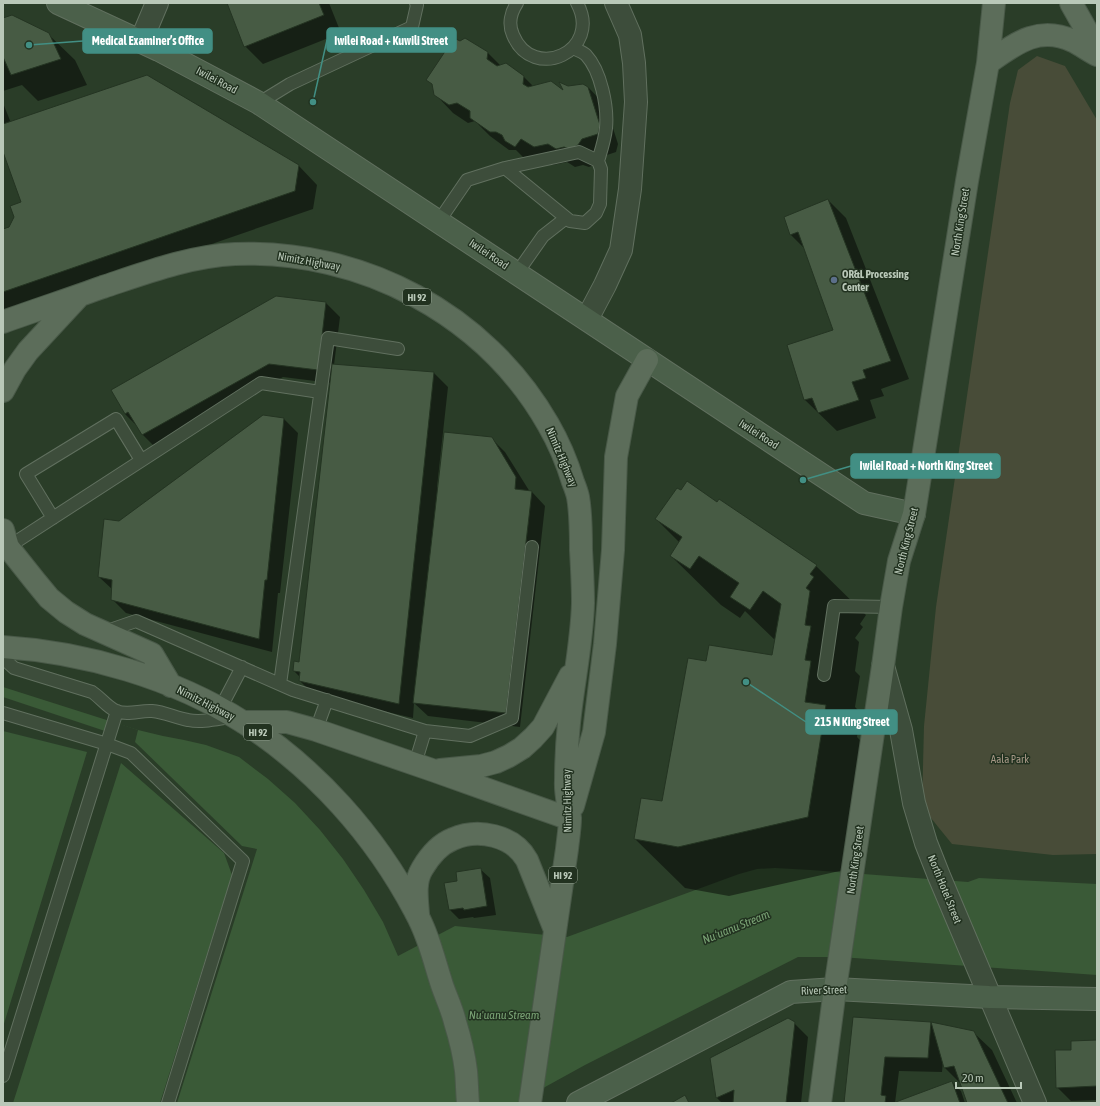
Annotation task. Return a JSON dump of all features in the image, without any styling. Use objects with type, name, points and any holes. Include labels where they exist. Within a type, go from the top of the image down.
[{"type":"main road","name":"North King Street","points":[[820,1103],[835,989],[884,666],[891,607],[899,562],[914,514],[968,174],[988,62],[994,3]]},
{"type":"main road","points":[[1070,3],[1097,49]]},
{"type":"main road","points":[[988,62],[1016,43],[1026,39],[1043,36],[1061,37],[1073,41],[1097,55]]},
{"type":"main road","name":"Nimitz Highway","points":[[3,322],[135,276],[201,258],[234,254],[267,254],[333,263],[365,273],[395,286],[425,301],[453,318],[479,339],[502,361],[540,410],[556,438],[578,497],[581,530],[583,603],[569,722],[565,784],[570,819],[567,849],[530,1103]]},
{"type":"main road","points":[[3,391],[15,369],[28,352],[80,296]]},
{"type":"main road","points":[[232,716],[287,722],[316,730],[570,819],[594,732],[605,644],[612,558],[616,457],[627,396],[647,360]]},
{"type":"main road","points":[[5,541],[35,582],[49,598],[66,612],[85,624],[152,654],[171,686]]},
{"type":"main road","name":"Nimitz Highway","points":[[3,647],[59,653],[94,660],[133,672],[208,702],[270,741],[297,762],[322,785],[349,814],[374,845],[396,878],[418,917],[428,940],[455,1020],[466,1072],[468,1103]]},
{"type":"main road","points":[[425,768],[481,766],[510,756],[522,748],[543,727],[577,664]]},
{"type":"main road","points":[[418,917],[418,880],[422,869],[434,854],[443,845],[453,839],[465,835],[490,835],[509,842],[522,852],[527,860],[555,931]]},
{"type":"street","name":"Iwilei Road","points":[[58,3],[159,50],[259,103],[864,503],[914,514]]},
{"type":"street","points":[[141,42],[157,3]]},
{"type":"street","points":[[587,319],[621,250],[630,189],[636,102],[634,63],[630,35],[616,3]]},
{"type":"street","name":"North Hotel Street","points":[[884,666],[901,730],[914,803],[926,843],[978,972],[1035,1103]]},
{"type":"street","name":"River Street","points":[[578,1103],[790,992],[835,989],[989,998],[1097,999]]},
{"type":"lane","points":[[259,103],[290,84],[412,27],[417,6],[416,3]]},
{"type":"lane","points":[[517,3],[513,8],[511,31],[523,50],[533,56],[544,59],[556,58],[566,54],[573,48],[581,37],[583,25],[582,12],[577,3]]},
{"type":"lane","points":[[505,168],[570,221],[585,223],[596,213],[600,204],[601,169],[598,161],[606,129],[606,107],[600,80],[586,55],[573,48]]},
{"type":"lane","points":[[439,221],[467,180],[505,168],[579,152],[598,161]]},
{"type":"lane","points":[[517,273],[543,236],[566,218]]},
{"type":"lane","points":[[280,684],[328,338],[398,350]]},
{"type":"lane","points":[[5,541],[53,518],[261,383],[320,392]]},
{"type":"lane","points":[[53,518],[26,474],[116,419],[141,460]]},
{"type":"lane","points":[[103,633],[136,621],[293,690],[425,731],[470,736],[512,718],[532,547]]},
{"type":"lane","points":[[824,675],[834,606],[891,607]]},
{"type":"lane","points":[[3,658],[14,668],[92,692],[99,696],[109,707],[123,713],[129,714],[155,711],[200,722],[232,716],[242,667]]},
{"type":"lane","points":[[316,730],[327,700]]},
{"type":"lane","points":[[3,1076],[117,711]]},
{"type":"lane","points":[[3,713],[132,753],[242,862],[168,1103]]},
{"type":"lane","points":[[425,731],[425,768]]},
{"type":"green space","name":"Aala Park","points":[[1037,56],[1065,66],[1097,120],[1097,854],[1053,855],[952,844],[922,807],[924,726],[936,607],[1010,103],[1018,70]]},
{"type":"water","points":[[3,687],[138,730],[206,745],[239,757],[268,779],[295,803],[320,830],[343,859],[364,890],[383,922],[398,956],[455,926],[567,937],[739,874],[757,869],[775,868],[968,882],[979,878],[1097,884],[1097,975],[840,957],[798,957],[585,1065],[516,1103],[3,1103]]},
{"type":"pier","points":[[3,697],[105,731],[108,720],[138,730],[135,742],[242,846],[257,849],[177,1103],[160,1103],[232,875],[224,853],[121,763],[13,1103],[3,1103],[3,1027],[87,752],[3,731]]},
{"type":"building","points":[[227,3],[319,3],[324,15],[244,47]]},
{"type":"building","points":[[12,15],[49,33],[61,59],[11,75],[3,57],[3,18]]},
{"type":"building","points":[[454,38],[460,41],[465,38],[488,52],[487,59],[497,66],[506,63],[524,76],[523,84],[528,87],[551,81],[563,90],[559,82],[568,86],[583,84],[588,87],[600,125],[598,134],[582,139],[578,145],[570,149],[564,147],[556,149],[548,144],[534,147],[521,139],[515,147],[505,141],[502,135],[496,132],[490,132],[470,118],[470,111],[457,103],[449,105],[434,95],[432,84],[426,80]]},
{"type":"building","points":[[147,75],[299,165],[295,191],[3,292],[3,229],[9,227],[14,217],[10,206],[21,202],[3,152],[3,124]]},
{"type":"building","points":[[828,199],[891,361],[863,370],[866,378],[852,382],[859,400],[818,413],[812,398],[804,400],[787,345],[833,330],[798,232],[790,235],[784,217]]},
{"type":"building","points":[[276,296],[326,302],[318,370],[269,364],[142,435],[128,412],[125,414],[111,390]]},
{"type":"building","points":[[332,364],[434,372],[399,704],[299,681],[300,672],[293,671],[294,661],[299,662]]},
{"type":"building","points":[[263,415],[284,418],[267,580],[265,580],[259,639],[111,600],[112,580],[98,577],[104,519],[119,521]]},
{"type":"building","points":[[444,432],[492,437],[516,477],[515,489],[532,491],[506,713],[413,703]]},
{"type":"building","points":[[687,481],[717,502],[719,499],[817,565],[810,574],[814,577],[806,588],[810,591],[805,625],[811,626],[805,660],[811,661],[805,702],[826,705],[808,817],[678,847],[634,839],[641,798],[662,801],[688,658],[706,661],[709,645],[772,655],[781,604],[763,591],[750,610],[730,597],[739,583],[699,556],[690,569],[670,556],[682,537],[655,519],[677,488],[681,490]]},
{"type":"building","points":[[481,868],[487,906],[464,910],[463,908],[449,910],[444,883],[457,881],[456,872]]},
{"type":"building","points":[[853,1017],[931,1022],[928,1058],[885,1057],[881,1095],[886,1096],[885,1103],[844,1103]]},
{"type":"building","points":[[788,1018],[795,1022],[786,1103],[733,1103],[734,1090],[716,1098],[710,1058]]},
{"type":"building","points":[[931,1022],[974,1031],[1008,1103],[967,1103],[954,1066],[944,1068]]},
{"type":"building","points":[[1097,1040],[1097,1086],[1056,1088],[1055,1050],[1071,1050],[1071,1041]]},
{"type":"building","points":[[952,1081],[960,1103],[893,1103]]},
{"type":"building","points":[[685,1095],[689,1103],[671,1103]]},
{"type":"place","name":"Medical Examiner’s Office","points":[[29,45]]},
{"type":"place","name":"Iwilei Road + Kuwili Street","points":[[313,102]]},
{"type":"place","name":"OR&L Processing Center","points":[[834,280]]},
{"type":"place","name":"Iwilei Road + North King Street","points":[[803,480]]},
{"type":"place","name":"215 N King Street","points":[[746,682]]},
{"type":"water label","name":"Nuʻuanu Stream","points":[[736,927]]},
{"type":"water label","name":"Nu'uanu Stream","points":[[504,1015]]}]
